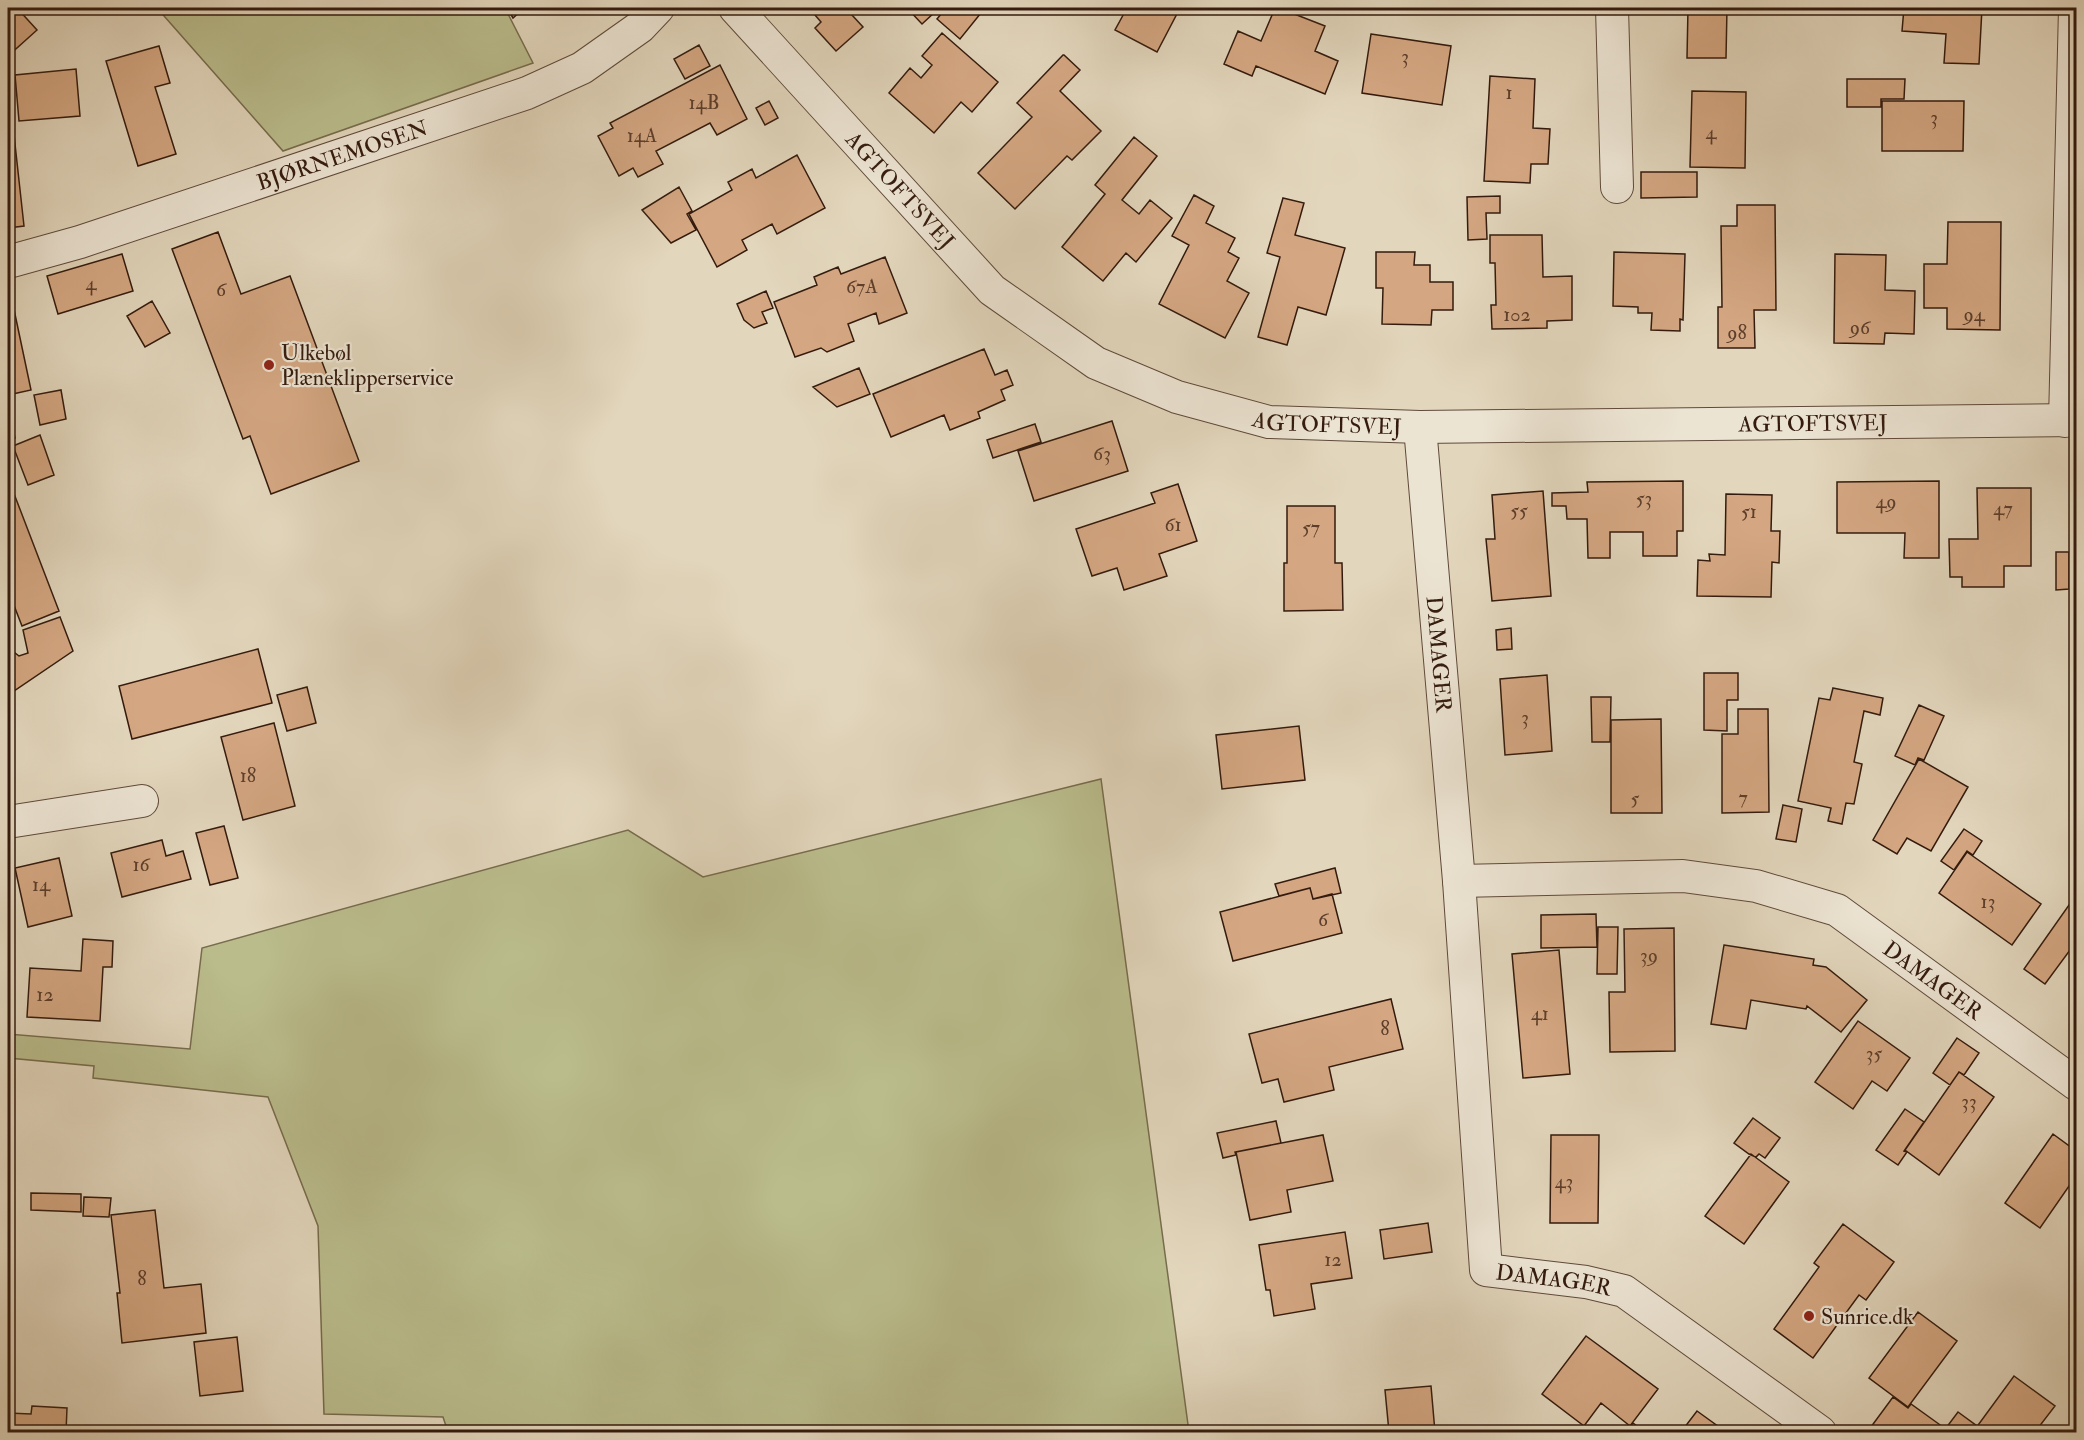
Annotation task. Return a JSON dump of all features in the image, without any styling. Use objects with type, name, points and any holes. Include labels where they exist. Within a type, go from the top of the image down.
[{"type":"street","name":"BJØRNEMOSEN","points":[[8,262],[80,242],[527,93],[582,68],[640,27],[658,8]]},
{"type":"street","name":"AGTOFTSVEJ","points":[[735,8],[992,290],[1096,363],[1177,397],[1269,422],[1420,427],[2071,421]]},
{"type":"street","points":[[1612,8],[1617,187]]},
{"type":"street","points":[[2071,421],[2075,8]]},
{"type":"street","name":"DAMAGER","points":[[1420,427],[1459,881],[1486,1270],[1586,1282],[1624,1291],[1820,1432]]},
{"type":"street","points":[[8,822],[142,801]]},
{"type":"street","name":"DAMAGER","points":[[1459,881],[1683,876],[1756,886],[1838,910],[2076,1084]]},
{"type":"green space","points":[[157,8],[505,8],[533,63],[283,151]]},
{"type":"green space","points":[[1101,779],[1189,1432],[448,1432],[443,1417],[324,1414],[318,1226],[268,1097],[93,1078],[94,1066],[8,1058],[8,1034],[190,1049],[202,948],[628,830],[703,877]]},
{"type":"building","points":[[8,8],[17,8],[37,30],[8,56]]},
{"type":"building","points":[[507,8],[524,8],[513,18]]},
{"type":"building","points":[[809,8],[861,8],[852,15],[863,27],[836,51],[815,28],[821,22]]},
{"type":"building","points":[[907,8],[932,8],[936,11],[922,24]]},
{"type":"building","points":[[946,8],[985,8],[960,39],[937,19]]},
{"type":"building","points":[[1127,8],[1180,8],[1157,52],[1115,30]]},
{"type":"building","points":[[1275,8],[1325,26],[1315,51],[1338,61],[1325,94],[1256,66],[1252,76],[1224,64],[1238,31],[1261,41]]},
{"type":"building","points":[[1688,8],[1727,8],[1726,58],[1687,58]]},
{"type":"building","points":[[1904,8],[1982,8],[1979,64],[1944,63],[1946,34],[1902,31]]},
{"type":"building","points":[[942,33],[998,82],[972,112],[961,102],[934,133],[889,93],[910,68],[921,78],[932,65],[922,56]]},
{"type":"building","points":[[1371,34],[1451,46],[1442,105],[1362,93]]},
{"type":"building","points":[[699,45],[710,66],[685,79],[674,59]]},
{"type":"building","points":[[159,46],[170,83],[155,87],[176,154],[138,166],[106,61]]},
{"type":"building","points":[[1063,55],[1080,70],[1060,91],[1101,131],[1072,160],[1067,156],[1015,209],[978,173],[1032,117],[1017,103]]},
{"type":"building","points":[[720,65],[747,119],[717,135],[710,123],[656,151],[663,164],[638,177],[633,168],[619,176],[598,136],[613,128],[610,123]]},
{"type":"building","points":[[76,69],[80,116],[19,121],[15,75]]},
{"type":"building","points":[[1490,76],[1535,79],[1533,128],[1550,129],[1548,164],[1531,164],[1530,183],[1484,181]]},
{"type":"building","points":[[1847,79],[1905,79],[1904,99],[1881,99],[1881,107],[1847,107]]},
{"type":"building","points":[[1692,91],[1746,92],[1745,168],[1690,167]]},
{"type":"building","points":[[769,101],[778,118],[765,125],[756,108]]},
{"type":"building","points":[[1882,101],[1964,101],[1963,151],[1882,151]]},
{"type":"building","points":[[8,135],[14,135],[24,226],[8,228]]},
{"type":"building","points":[[1134,137],[1157,156],[1122,200],[1139,214],[1150,200],[1172,218],[1136,262],[1126,253],[1103,281],[1062,247],[1105,194],[1095,185]]},
{"type":"building","points":[[797,155],[825,208],[777,234],[772,224],[742,240],[747,250],[717,267],[689,214],[732,190],[728,182],[752,169],[756,178]]},
{"type":"building","points":[[1641,172],[1697,172],[1697,197],[1641,198]]},
{"type":"building","points":[[679,187],[692,211],[687,214],[696,230],[671,243],[642,210]]},
{"type":"building","points":[[1194,195],[1214,206],[1206,223],[1235,238],[1228,252],[1239,258],[1227,281],[1249,293],[1225,338],[1159,304],[1189,245],[1172,236]]},
{"type":"building","points":[[1500,196],[1500,213],[1486,213],[1487,239],[1468,240],[1467,197]]},
{"type":"building","points":[[1283,198],[1304,203],[1295,235],[1345,248],[1326,315],[1298,307],[1287,345],[1258,337],[1280,257],[1267,253]]},
{"type":"building","points":[[1737,205],[1775,205],[1776,310],[1754,310],[1755,348],[1718,348],[1718,307],[1722,307],[1721,226],[1737,226]]},
{"type":"building","points":[[1948,222],[2001,222],[2000,330],[1947,329],[1947,308],[1924,308],[1924,264],[1947,264]]},
{"type":"building","name":"Ulkebøl Plæneklipperservice","points":[[218,232],[241,294],[290,276],[359,461],[271,494],[250,436],[243,439],[172,249]]},
{"type":"building","points":[[1490,235],[1542,235],[1543,277],[1572,276],[1572,320],[1547,321],[1547,328],[1492,329],[1491,305],[1496,305],[1495,263],[1490,263]]},
{"type":"building","points":[[1376,252],[1415,252],[1414,265],[1430,265],[1430,282],[1453,282],[1453,310],[1432,310],[1431,325],[1382,324],[1383,288],[1376,288]]},
{"type":"building","points":[[1614,252],[1685,254],[1683,320],[1680,319],[1680,331],[1651,330],[1652,313],[1638,313],[1638,307],[1613,306]]},
{"type":"building","points":[[122,254],[133,291],[58,314],[47,276]]},
{"type":"building","points":[[1835,254],[1886,255],[1885,290],[1915,291],[1914,334],[1885,333],[1884,344],[1834,343]]},
{"type":"building","points":[[885,257],[907,313],[879,324],[876,313],[848,324],[854,341],[827,352],[821,348],[795,357],[774,302],[817,285],[814,277],[838,267],[841,274]]},
{"type":"building","points":[[8,281],[31,390],[8,395]]},
{"type":"building","points":[[766,291],[773,308],[762,312],[767,323],[754,328],[744,320],[737,304]]},
{"type":"building","points":[[152,301],[170,333],[145,347],[127,316]]},
{"type":"building","points":[[984,349],[995,375],[1007,370],[1013,385],[1001,390],[1005,400],[978,412],[980,418],[950,430],[944,415],[891,437],[873,394]]},
{"type":"building","points":[[859,368],[870,394],[837,407],[813,387]]},
{"type":"building","points":[[61,390],[66,419],[40,425],[34,395]]},
{"type":"building","points":[[8,403],[15,438],[8,439]]},
{"type":"building","points":[[1112,421],[1128,471],[1034,501],[1018,451]]},
{"type":"building","points":[[1035,424],[1041,442],[993,458],[987,440]]},
{"type":"building","points":[[40,435],[54,475],[28,485],[13,446]]},
{"type":"building","points":[[8,478],[59,611],[22,626],[8,590]]},
{"type":"building","points":[[1683,481],[1683,531],[1677,531],[1677,556],[1643,556],[1643,532],[1610,532],[1610,558],[1588,558],[1587,519],[1567,519],[1566,506],[1552,506],[1552,493],[1588,492],[1587,482]]},
{"type":"building","points":[[1939,481],[1939,558],[1904,558],[1905,533],[1837,533],[1837,482]]},
{"type":"building","points":[[1178,484],[1197,541],[1159,554],[1167,576],[1124,590],[1117,568],[1092,576],[1076,529],[1155,503],[1151,493]]},
{"type":"building","points":[[1977,488],[2031,488],[2031,566],[2004,566],[2004,587],[1962,587],[1962,577],[1950,577],[1949,539],[1978,539]]},
{"type":"building","points":[[1543,491],[1551,596],[1492,601],[1486,539],[1495,539],[1492,495]]},
{"type":"building","points":[[1726,494],[1772,495],[1771,531],[1780,531],[1779,563],[1772,562],[1771,597],[1697,596],[1698,560],[1710,561],[1709,554],[1725,555]]},
{"type":"building","points":[[1287,506],[1335,506],[1335,563],[1342,563],[1343,610],[1284,611]]},
{"type":"building","points":[[2070,548],[2076,548],[2076,589],[2070,589]]},
{"type":"building","points":[[2056,552],[2069,552],[2069,589],[2056,590]]},
{"type":"building","points":[[60,617],[73,651],[8,695],[8,657],[15,653],[19,656],[28,653],[23,630]]},
{"type":"building","points":[[1511,628],[1512,649],[1497,650],[1496,630]]},
{"type":"building","points":[[258,649],[272,703],[132,739],[119,686]]},
{"type":"building","points":[[1704,673],[1738,673],[1738,700],[1727,700],[1727,731],[1704,730]]},
{"type":"building","points":[[1547,675],[1552,751],[1505,755],[1500,679]]},
{"type":"building","points":[[307,687],[316,723],[287,731],[277,695]]},
{"type":"building","points":[[1833,688],[1883,698],[1880,715],[1864,711],[1854,762],[1862,764],[1854,804],[1846,803],[1842,824],[1828,821],[1831,808],[1798,801],[1819,698],[1830,700]]},
{"type":"building","points":[[1591,697],[1611,697],[1610,742],[1592,742]]},
{"type":"building","points":[[1919,705],[1944,716],[1924,760],[1918,758],[1915,765],[1895,756]]},
{"type":"building","points":[[1738,709],[1768,709],[1769,812],[1722,813],[1722,734],[1738,734]]},
{"type":"building","points":[[1661,719],[1662,813],[1611,813],[1611,720]]},
{"type":"building","points":[[274,723],[295,806],[243,820],[221,737]]},
{"type":"building","points":[[1299,726],[1305,780],[1222,789],[1216,735]]},
{"type":"building","points":[[1919,759],[1968,787],[1931,851],[1907,838],[1897,854],[1873,840]]},
{"type":"building","points":[[1783,805],[1802,809],[1796,842],[1776,839]]},
{"type":"building","points":[[224,826],[238,878],[210,885],[196,833]]},
{"type":"building","points":[[1964,829],[1982,841],[1973,855],[1967,851],[1954,870],[1941,861]]},
{"type":"building","points":[[162,840],[166,856],[183,851],[191,879],[122,897],[111,853]]},
{"type":"building","points":[[1967,852],[2041,904],[2012,945],[1939,893]]},
{"type":"building","points":[[59,858],[72,916],[28,927],[15,868]]},
{"type":"building","points":[[1335,868],[1341,893],[1313,899],[1310,888],[1279,896],[1275,884]]},
{"type":"building","points":[[1310,888],[1313,899],[1332,894],[1342,933],[1233,961],[1220,912]]},
{"type":"building","points":[[2076,895],[2076,955],[2070,950],[2045,984],[2024,969]]},
{"type":"building","points":[[1596,914],[1597,947],[1541,948],[1541,915]]},
{"type":"building","points":[[1598,927],[1618,927],[1617,974],[1597,974]]},
{"type":"building","points":[[1674,928],[1675,1051],[1610,1052],[1609,992],[1625,992],[1624,929]]},
{"type":"building","points":[[83,939],[113,941],[112,967],[103,967],[100,1021],[27,1017],[30,968],[81,971]]},
{"type":"building","points":[[1724,945],[1814,959],[1813,965],[1826,967],[1867,1000],[1841,1032],[1807,1006],[1806,1009],[1751,1000],[1746,1029],[1711,1024]]},
{"type":"building","points":[[1559,950],[1570,1074],[1523,1078],[1512,954]]},
{"type":"building","points":[[1391,999],[1403,1049],[1329,1067],[1334,1090],[1284,1102],[1278,1079],[1262,1083],[1249,1034]]},
{"type":"building","points":[[1858,1021],[1910,1058],[1887,1091],[1872,1081],[1853,1109],[1815,1082]]},
{"type":"building","points":[[1957,1038],[1979,1053],[1964,1075],[1959,1072],[1950,1085],[1933,1073]]},
{"type":"building","points":[[1959,1072],[1994,1097],[1939,1175],[1905,1150]]},
{"type":"building","points":[[1905,1109],[1924,1122],[1904,1151],[1907,1152],[1898,1165],[1876,1150]]},
{"type":"building","points":[[1753,1118],[1780,1138],[1765,1158],[1759,1154],[1756,1157],[1749,1154],[1734,1143]]},
{"type":"building","points":[[1276,1121],[1281,1143],[1235,1152],[1236,1155],[1223,1158],[1217,1133]]},
{"type":"building","points":[[2053,1134],[2076,1151],[2076,1176],[2040,1228],[2005,1203]]},
{"type":"building","points":[[1323,1135],[1333,1181],[1287,1190],[1291,1212],[1250,1220],[1236,1152]]},
{"type":"building","points":[[1551,1135],[1599,1135],[1598,1223],[1550,1223]]},
{"type":"building","points":[[1751,1154],[1789,1182],[1744,1244],[1705,1216]]},
{"type":"building","points":[[31,1193],[81,1194],[81,1212],[31,1210]]},
{"type":"building","points":[[84,1197],[111,1198],[109,1217],[83,1216]]},
{"type":"building","points":[[155,1210],[164,1288],[201,1284],[206,1333],[122,1343],[117,1293],[120,1293],[111,1215]]},
{"type":"building","points":[[1428,1223],[1432,1252],[1384,1259],[1380,1230]]},
{"type":"building","points":[[1843,1224],[1894,1262],[1866,1300],[1859,1295],[1813,1358],[1774,1329],[1819,1267],[1814,1263]]},
{"type":"building","points":[[1345,1232],[1352,1278],[1311,1284],[1315,1309],[1274,1316],[1270,1290],[1266,1290],[1259,1245]]},
{"type":"building","points":[[1918,1312],[1957,1341],[1908,1407],[1869,1378]]},
{"type":"building","points":[[1586,1336],[1658,1389],[1630,1426],[1601,1403],[1584,1426],[1542,1394]]},
{"type":"building","points":[[237,1337],[243,1391],[200,1396],[194,1342]]},
{"type":"building","points":[[2014,1376],[2055,1406],[2035,1432],[1973,1432]]},
{"type":"building","points":[[1431,1386],[1435,1432],[1389,1432],[1385,1390]]},
{"type":"building","points":[[1893,1397],[1908,1408],[1911,1404],[1943,1427],[1938,1432],[1869,1432]]},
{"type":"building","points":[[32,1406],[67,1408],[66,1432],[8,1432],[8,1413],[31,1414]]},
{"type":"building","points":[[1697,1411],[1726,1432],[1681,1432]]},
{"type":"building","points":[[1958,1412],[1977,1426],[1972,1432],[1943,1432]]},
{"type":"building","points":[[1633,1423],[1645,1432],[1626,1432]]},
{"type":"place","name":"Ulkebøl Plæneklipperservice","points":[[269,365]]},
{"type":"place","name":"Sunrice.dk","points":[[1809,1316]]}]
